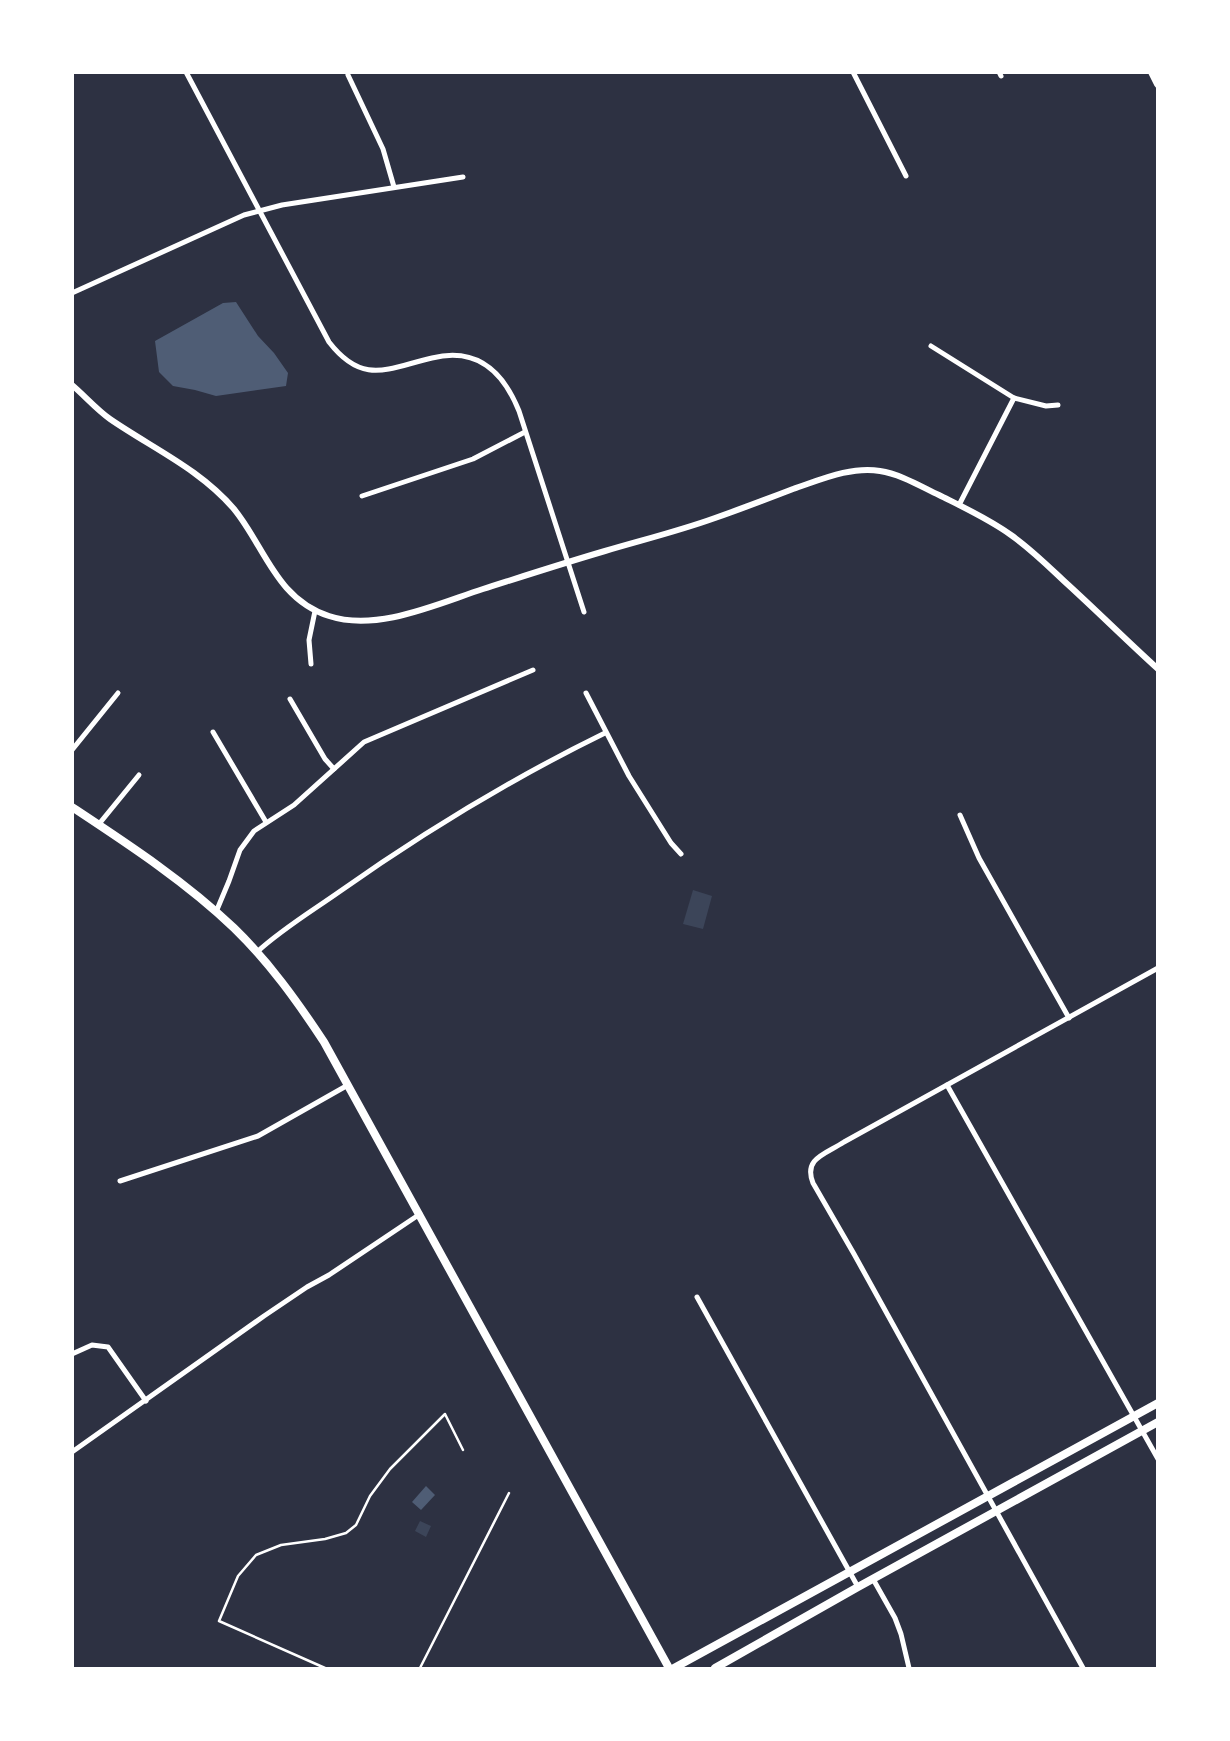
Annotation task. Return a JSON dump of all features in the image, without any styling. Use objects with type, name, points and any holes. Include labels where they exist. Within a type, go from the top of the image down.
[{"type":"main road","points":[[1152,72],[1158,84]]},
{"type":"main road","points":[[72,807],[157,866],[216,912],[256,952],[301,1007],[324,1042],[420,1214],[669,1668]]},
{"type":"main road","points":[[674,1668],[850,1573],[1158,1402]]},
{"type":"main road","points":[[715,1668],[1158,1422]]},
{"type":"street","points":[[186,72],[329,342],[343,358],[361,368],[381,370],[401,367],[431,358],[451,355],[461,356],[480,361],[497,373],[504,381],[515,401],[584,612]]},
{"type":"street","points":[[853,72],[906,176]]},
{"type":"street","points":[[348,75],[383,149],[394,187]]},
{"type":"street","points":[[72,293],[237,218],[260,210],[463,177]]},
{"type":"street","points":[[931,346],[1014,398],[1046,406],[1058,405]]},
{"type":"street","points":[[72,384],[109,418],[190,469],[214,488],[242,519],[281,582],[304,605],[326,616],[350,621],[376,621],[389,618],[705,521],[826,478],[853,471],[880,470],[894,474],[959,505],[1011,534],[1034,553],[1158,669]]},
{"type":"street","points":[[959,505],[1014,398]]},
{"type":"street","points":[[362,496],[473,459],[525,432]]},
{"type":"street","points":[[311,664],[309,640],[315,610]]},
{"type":"street","points":[[216,912],[240,850],[254,831],[294,805],[364,742],[533,670]]},
{"type":"street","points":[[586,693],[605,733],[629,776],[681,854]]},
{"type":"street","points":[[72,750],[118,694]]},
{"type":"street","points":[[290,699],[325,759],[334,769]]},
{"type":"street","points":[[213,732],[266,822]]},
{"type":"street","points":[[256,952],[382,861],[515,781],[605,733]]},
{"type":"street","points":[[99,824],[139,775]]},
{"type":"street","points":[[960,815],[979,858],[1069,1018]]},
{"type":"street","points":[[1083,1668],[813,1183],[810,1166],[814,1161],[844,1142],[1158,968]]},
{"type":"street","points":[[120,1181],[258,1136],[348,1086]]},
{"type":"street","points":[[947,1086],[1158,1459]]},
{"type":"street","points":[[72,1452],[264,1316],[420,1214]]},
{"type":"street","points":[[697,1297],[858,1588]]},
{"type":"street","points":[[72,1354],[92,1345],[108,1347],[146,1401]]},
{"type":"street","points":[[873,1579],[895,1618],[909,1668]]},
{"type":"lane","points":[[325,1668],[218,1621],[238,1576],[256,1555],[280,1545],[325,1539],[346,1533],[356,1524],[370,1496],[390,1470],[445,1414],[463,1450]]},
{"type":"lane","points":[[420,1668],[509,1494]]},
{"type":"shaded area","points":[[236,302],[258,336],[274,353],[288,373],[286,386],[216,396],[173,386],[159,372],[155,341],[223,303]]},
{"type":"shaded area","points":[[693,890],[712,896],[703,929],[683,924]]},
{"type":"shaded area","points":[[426,1486],[435,1495],[421,1510],[412,1502]]},
{"type":"shaded area","points":[[420,1521],[431,1526],[426,1537],[415,1531]]}]
